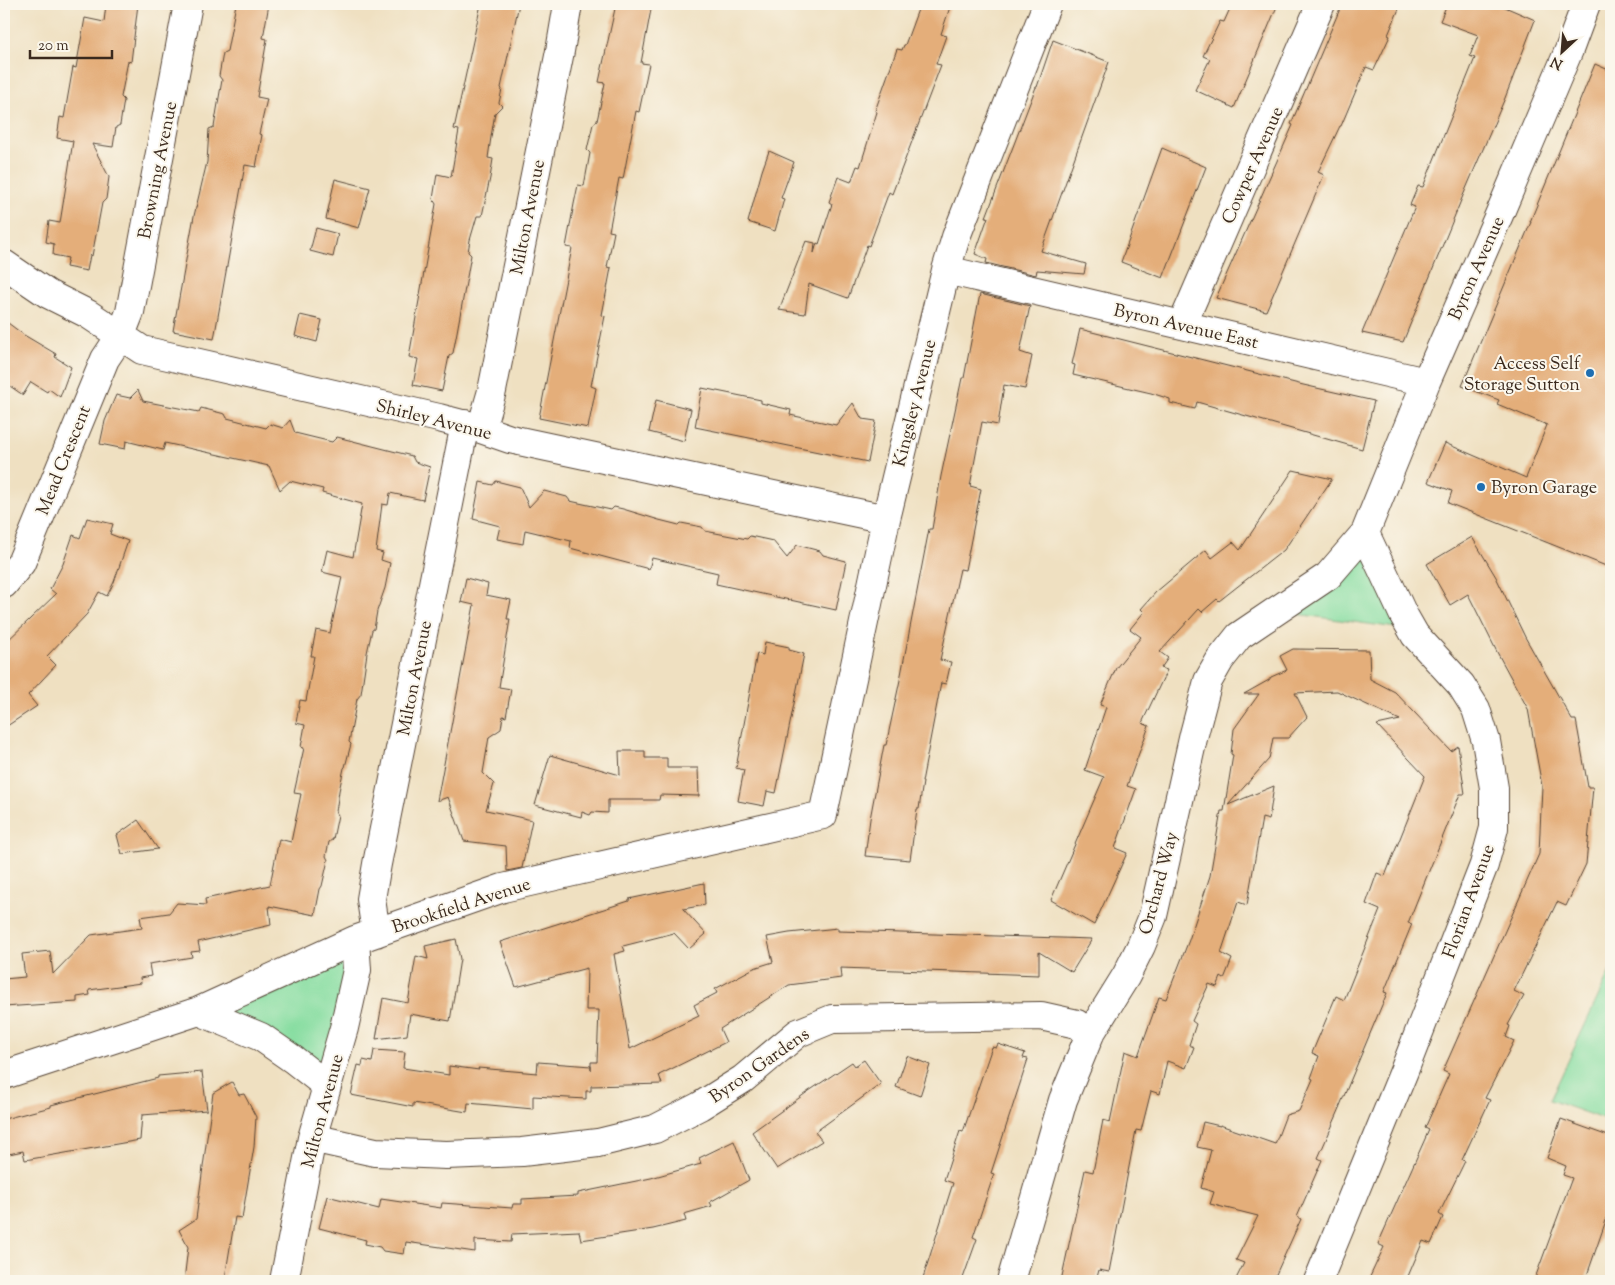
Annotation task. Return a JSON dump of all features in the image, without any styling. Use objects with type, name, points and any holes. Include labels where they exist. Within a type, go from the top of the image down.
[{"type":"street","name":"Browning Avenue","points":[[121,335],[130,312],[188,4]]},
{"type":"street","name":"Milton Avenue","points":[[284,1281],[312,1138],[344,1028],[365,937],[377,864],[473,427],[492,391],[568,4]]},
{"type":"street","name":"Kingsley Avenue","points":[[823,815],[886,519],[946,270],[956,237],[1047,4]]},
{"type":"street","name":"Cowper Avenue","points":[[1182,325],[1321,4]]},
{"type":"street","name":"Byron Avenue","points":[[1365,533],[1426,382],[1558,77],[1586,4]]},
{"type":"street","name":"Shirley Avenue","points":[[4,264],[48,294],[88,314],[142,350],[473,427],[510,439],[886,519]]},
{"type":"street","name":"Byron Avenue East","points":[[946,270],[1426,382]]},
{"type":"street","name":"Mead Crescent","points":[[4,584],[21,563],[105,359],[121,335]]},
{"type":"street","name":"Orchard Way","points":[[1010,1281],[1063,1100],[1090,1034],[1126,976],[1153,916],[1194,734],[1208,681],[1220,660],[1239,636],[1328,576],[1365,533]]},
{"type":"street","name":"Florian Avenue","points":[[1318,1281],[1404,1071],[1484,865],[1494,828],[1494,788],[1486,741],[1476,709],[1462,685],[1415,635],[1403,614],[1365,533]]},
{"type":"street","name":"Brookfield Avenue","points":[[4,1075],[200,1011],[365,937],[503,888],[823,815]]},
{"type":"street","points":[[200,1011],[261,1037],[327,1086]]},
{"type":"street","name":"Byron Gardens","points":[[312,1138],[375,1152],[446,1155],[522,1152],[598,1143],[655,1129],[700,1106],[743,1079],[798,1033],[832,1019],[1041,1016],[1077,1024],[1090,1034]]},
{"type":"green space","points":[[1364,544],[1404,629],[1282,612]]},
{"type":"green space","points":[[350,947],[324,1080],[214,1011]]},
{"type":"green space","points":[[1611,969],[1611,1122],[1550,1100]]},
{"type":"building","points":[[106,4],[138,4],[131,62],[128,61],[121,97],[124,100],[120,125],[116,127],[113,147],[92,144],[109,177],[106,199],[102,203],[92,256],[90,255],[87,271],[66,267],[68,258],[53,255],[54,244],[46,242],[49,221],[60,223],[73,141],[57,138],[60,117],[64,118],[73,67],[76,68],[85,18],[104,22]]},
{"type":"building","points":[[236,4],[269,4],[263,38],[267,39],[257,97],[267,99],[259,134],[262,135],[256,167],[245,165],[214,339],[173,331],[194,216],[207,162],[209,129],[214,127],[222,80],[219,76],[223,53],[227,51]]},
{"type":"building","points":[[481,4],[519,4],[501,88],[499,103],[502,106],[495,113],[488,158],[493,159],[490,178],[482,216],[477,216],[470,240],[468,252],[471,255],[457,332],[453,353],[449,356],[442,391],[413,385],[418,359],[409,357],[436,204],[433,199],[437,174],[451,177],[459,130],[454,129]]},
{"type":"building","points":[[616,4],[652,4],[641,63],[649,64],[639,112],[636,111],[623,179],[619,178],[609,231],[614,232],[607,267],[611,268],[602,315],[605,316],[591,386],[596,388],[588,428],[539,418],[572,248],[566,247],[578,185],[584,186],[590,153],[587,150],[593,124],[597,121],[605,83],[599,82]]},
{"type":"building","points":[[920,4],[951,4],[941,34],[946,36],[936,64],[941,65],[892,194],[889,192],[848,298],[809,284],[805,314],[779,310],[806,241],[815,243],[814,253],[817,243],[819,244],[832,204],[829,202],[838,177],[851,182],[857,166],[860,167],[877,112],[875,111],[897,49],[902,50],[905,45]]},
{"type":"building","points":[[1232,4],[1278,4],[1234,108],[1195,90],[1210,59],[1203,56],[1220,21],[1224,22]]},
{"type":"building","points":[[1342,4],[1401,4],[1388,35],[1390,36],[1374,70],[1366,67],[1341,126],[1318,172],[1324,175],[1266,311],[1216,298],[1293,125],[1291,124]]},
{"type":"building","points":[[1447,4],[1498,4],[1535,20],[1505,98],[1403,342],[1362,333],[1415,207],[1410,205],[1418,186],[1423,187],[1475,58],[1470,56],[1478,35],[1440,21]]},
{"type":"building","points":[[1053,40],[1109,62],[1041,251],[1086,264],[1084,274],[1037,270],[1036,275],[986,263],[987,259],[975,254],[988,217],[986,217],[1037,87]]},
{"type":"building","points":[[1595,64],[1611,71],[1611,568],[1448,503],[1452,491],[1428,482],[1445,443],[1526,478],[1547,425],[1497,404],[1499,400],[1462,386]]},
{"type":"building","points":[[1162,148],[1206,167],[1163,278],[1121,262]]},
{"type":"building","points":[[769,151],[794,162],[781,198],[784,199],[775,231],[748,222]]},
{"type":"building","points":[[335,179],[370,188],[359,228],[326,219]]},
{"type":"building","points":[[316,228],[338,234],[333,257],[310,251]]},
{"type":"building","points":[[980,294],[1030,306],[1020,352],[1032,356],[1025,389],[1004,385],[998,425],[982,422],[970,486],[981,489],[965,570],[960,569],[940,660],[951,662],[946,684],[941,683],[922,782],[919,809],[917,809],[910,860],[865,856],[884,745],[886,745],[900,680],[929,529],[932,529],[941,476],[962,378],[964,378]]},
{"type":"building","points":[[300,315],[322,320],[317,342],[295,336]]},
{"type":"building","points":[[4,320],[24,335],[56,354],[55,357],[71,367],[60,397],[49,389],[47,392],[31,382],[23,395],[4,382]]},
{"type":"building","points":[[1080,329],[1374,401],[1362,449],[1197,402],[1195,409],[1170,403],[1170,399],[1151,393],[1073,375],[1075,365],[1072,364]]},
{"type":"building","points":[[702,388],[761,400],[761,403],[791,410],[790,415],[836,425],[853,403],[862,419],[876,421],[868,462],[695,427]]},
{"type":"building","points":[[138,390],[143,401],[199,412],[201,408],[225,414],[227,418],[266,428],[270,424],[283,428],[290,420],[295,433],[332,442],[337,437],[412,456],[415,462],[430,467],[423,500],[390,493],[388,505],[382,504],[376,551],[383,553],[381,560],[390,563],[374,629],[372,630],[361,694],[357,699],[349,742],[351,744],[339,791],[336,812],[338,815],[333,839],[329,842],[326,856],[328,860],[315,915],[269,906],[271,925],[198,942],[200,951],[191,952],[192,957],[149,964],[151,976],[140,978],[141,983],[89,990],[90,995],[77,997],[77,1002],[4,1007],[4,979],[25,977],[22,954],[50,951],[53,974],[91,935],[142,928],[140,917],[169,913],[177,903],[206,905],[205,899],[270,885],[279,839],[291,842],[301,794],[294,793],[304,748],[301,747],[305,725],[296,723],[300,700],[306,701],[314,656],[311,656],[316,630],[330,633],[342,577],[322,572],[327,550],[353,557],[362,504],[322,493],[323,489],[290,481],[280,490],[269,466],[165,443],[163,450],[126,441],[125,449],[100,444],[105,421],[116,395],[130,398]]},
{"type":"building","points":[[656,400],[691,409],[684,441],[649,432]]},
{"type":"building","points":[[1293,470],[1332,479],[1284,550],[1219,601],[1217,599],[1202,612],[1199,609],[1160,652],[1168,658],[1161,668],[1167,670],[1142,723],[1149,726],[1127,786],[1136,789],[1115,848],[1127,853],[1094,925],[1051,900],[1104,777],[1085,770],[1106,707],[1100,705],[1116,668],[1141,637],[1130,629],[1144,612],[1141,609],[1156,592],[1206,550],[1212,558],[1233,542],[1240,550]]},
{"type":"building","points":[[496,481],[520,487],[529,507],[544,491],[567,497],[570,501],[611,510],[614,507],[623,509],[679,525],[681,523],[702,527],[705,531],[747,539],[750,536],[773,541],[787,558],[797,545],[820,551],[823,555],[846,561],[836,610],[716,584],[718,573],[652,558],[649,569],[570,548],[571,541],[525,530],[523,544],[497,539],[500,526],[473,519],[480,482],[493,485]]},
{"type":"building","points":[[87,518],[113,524],[110,534],[128,541],[114,582],[107,596],[99,592],[87,614],[47,656],[56,665],[28,695],[37,706],[4,728],[4,644],[56,594],[50,589],[63,564],[73,535],[80,538]]},
{"type":"building","points":[[1472,537],[1496,577],[1525,637],[1572,720],[1576,720],[1588,787],[1593,787],[1586,864],[1566,906],[1557,902],[1514,991],[1524,996],[1508,1025],[1510,1026],[1506,1037],[1514,1041],[1485,1098],[1490,1100],[1462,1160],[1465,1161],[1439,1214],[1443,1217],[1431,1244],[1423,1241],[1406,1281],[1368,1281],[1384,1247],[1378,1244],[1429,1130],[1425,1128],[1449,1074],[1443,1071],[1539,854],[1542,786],[1528,709],[1468,594],[1450,605],[1427,564]]},
{"type":"building","points":[[466,578],[488,584],[486,595],[511,600],[507,619],[510,619],[499,687],[511,689],[506,717],[503,716],[501,729],[489,737],[483,773],[494,784],[486,810],[532,820],[522,868],[507,871],[506,846],[464,841],[448,797],[437,801],[474,605],[461,602]]},
{"type":"building","points":[[765,642],[789,647],[789,650],[804,654],[776,793],[767,791],[764,806],[738,801],[744,770],[736,768],[757,653],[763,655]]},
{"type":"building","points":[[1293,649],[1369,650],[1370,679],[1395,692],[1451,751],[1458,746],[1465,794],[1460,794],[1408,923],[1412,924],[1384,992],[1387,993],[1318,1158],[1322,1160],[1297,1217],[1301,1219],[1273,1281],[1235,1281],[1244,1263],[1236,1260],[1258,1216],[1210,1204],[1214,1192],[1201,1188],[1211,1150],[1197,1147],[1203,1122],[1220,1125],[1275,1144],[1286,1115],[1299,1111],[1313,1079],[1311,1078],[1319,1056],[1312,1053],[1336,996],[1344,1000],[1380,910],[1366,904],[1377,873],[1385,876],[1425,776],[1377,725],[1400,720],[1337,691],[1295,693],[1307,717],[1288,738],[1273,738],[1269,759],[1228,805],[1274,786],[1269,820],[1262,818],[1247,905],[1238,902],[1221,953],[1232,959],[1224,979],[1221,977],[1217,987],[1209,984],[1192,1021],[1196,1024],[1189,1045],[1194,1047],[1186,1068],[1167,1061],[1160,1094],[1151,1091],[1141,1131],[1136,1130],[1109,1272],[1099,1270],[1096,1281],[1061,1281],[1085,1170],[1093,1172],[1103,1120],[1110,1122],[1125,1051],[1138,1056],[1159,997],[1166,999],[1189,940],[1210,876],[1221,811],[1224,811],[1233,755],[1231,754],[1234,729],[1259,694],[1244,694],[1271,677],[1287,670],[1280,656]]},
{"type":"building","points":[[619,751],[645,751],[645,758],[667,758],[667,768],[698,768],[699,796],[660,795],[659,800],[608,800],[608,813],[592,812],[590,815],[582,812],[581,817],[535,805],[550,755],[620,775]]},
{"type":"building","points":[[138,820],[158,849],[122,854],[117,835]]},
{"type":"building","points":[[704,883],[705,905],[683,909],[706,934],[689,949],[674,933],[623,946],[625,951],[614,954],[630,1049],[699,1016],[694,1005],[717,993],[715,989],[754,968],[773,962],[767,937],[838,928],[838,931],[1092,939],[1072,972],[1039,952],[1039,975],[840,968],[841,978],[789,985],[720,1029],[726,1042],[659,1075],[662,1084],[591,1086],[591,1091],[586,1091],[586,1099],[533,1096],[533,1109],[468,1103],[467,1112],[413,1103],[413,1107],[351,1095],[358,1065],[362,1066],[363,1060],[372,1062],[374,1050],[405,1052],[403,1068],[449,1075],[449,1066],[479,1070],[478,1068],[537,1073],[538,1062],[591,1066],[591,1062],[597,1062],[599,1010],[586,1010],[587,968],[516,987],[500,942],[629,901],[629,899]]},
{"type":"building","points":[[456,939],[460,959],[450,1021],[410,1014],[407,1035],[376,1039],[383,998],[408,1003],[416,956],[428,959],[425,946]]},
{"type":"building","points":[[998,1044],[1025,1053],[1023,1058],[1028,1059],[991,1173],[994,1174],[973,1237],[977,1239],[962,1281],[922,1281],[953,1183],[944,1180],[960,1131],[963,1132],[992,1047],[996,1048]]},
{"type":"building","points":[[907,1056],[930,1065],[920,1096],[896,1087]]},
{"type":"building","points":[[864,1060],[881,1084],[815,1132],[822,1141],[777,1169],[752,1132],[852,1062],[855,1066]]},
{"type":"building","points":[[202,1072],[207,1110],[142,1115],[140,1140],[25,1160],[23,1151],[4,1155],[4,1119],[158,1078],[158,1076]]},
{"type":"building","points":[[232,1082],[239,1095],[244,1094],[256,1117],[254,1147],[242,1218],[235,1217],[225,1278],[219,1277],[219,1281],[184,1281],[188,1247],[179,1230],[196,1219],[213,1093]]},
{"type":"building","points":[[1561,1119],[1611,1137],[1611,1206],[1585,1281],[1534,1281],[1572,1178],[1563,1175],[1566,1166],[1547,1158]]},
{"type":"building","points":[[734,1141],[749,1180],[710,1202],[712,1206],[684,1214],[686,1221],[653,1229],[581,1240],[579,1231],[512,1234],[511,1242],[475,1240],[475,1252],[406,1242],[404,1254],[383,1251],[380,1247],[365,1244],[366,1240],[319,1228],[327,1196],[379,1209],[381,1199],[441,1208],[442,1203],[512,1208],[513,1204],[522,1204],[522,1199],[578,1196],[578,1193],[651,1178],[701,1164],[699,1158]]},
{"type":"place","name":"Access Self Storage Sutton","points":[[1590,373]]},
{"type":"place","name":"Byron Garage","points":[[1481,487]]}]
